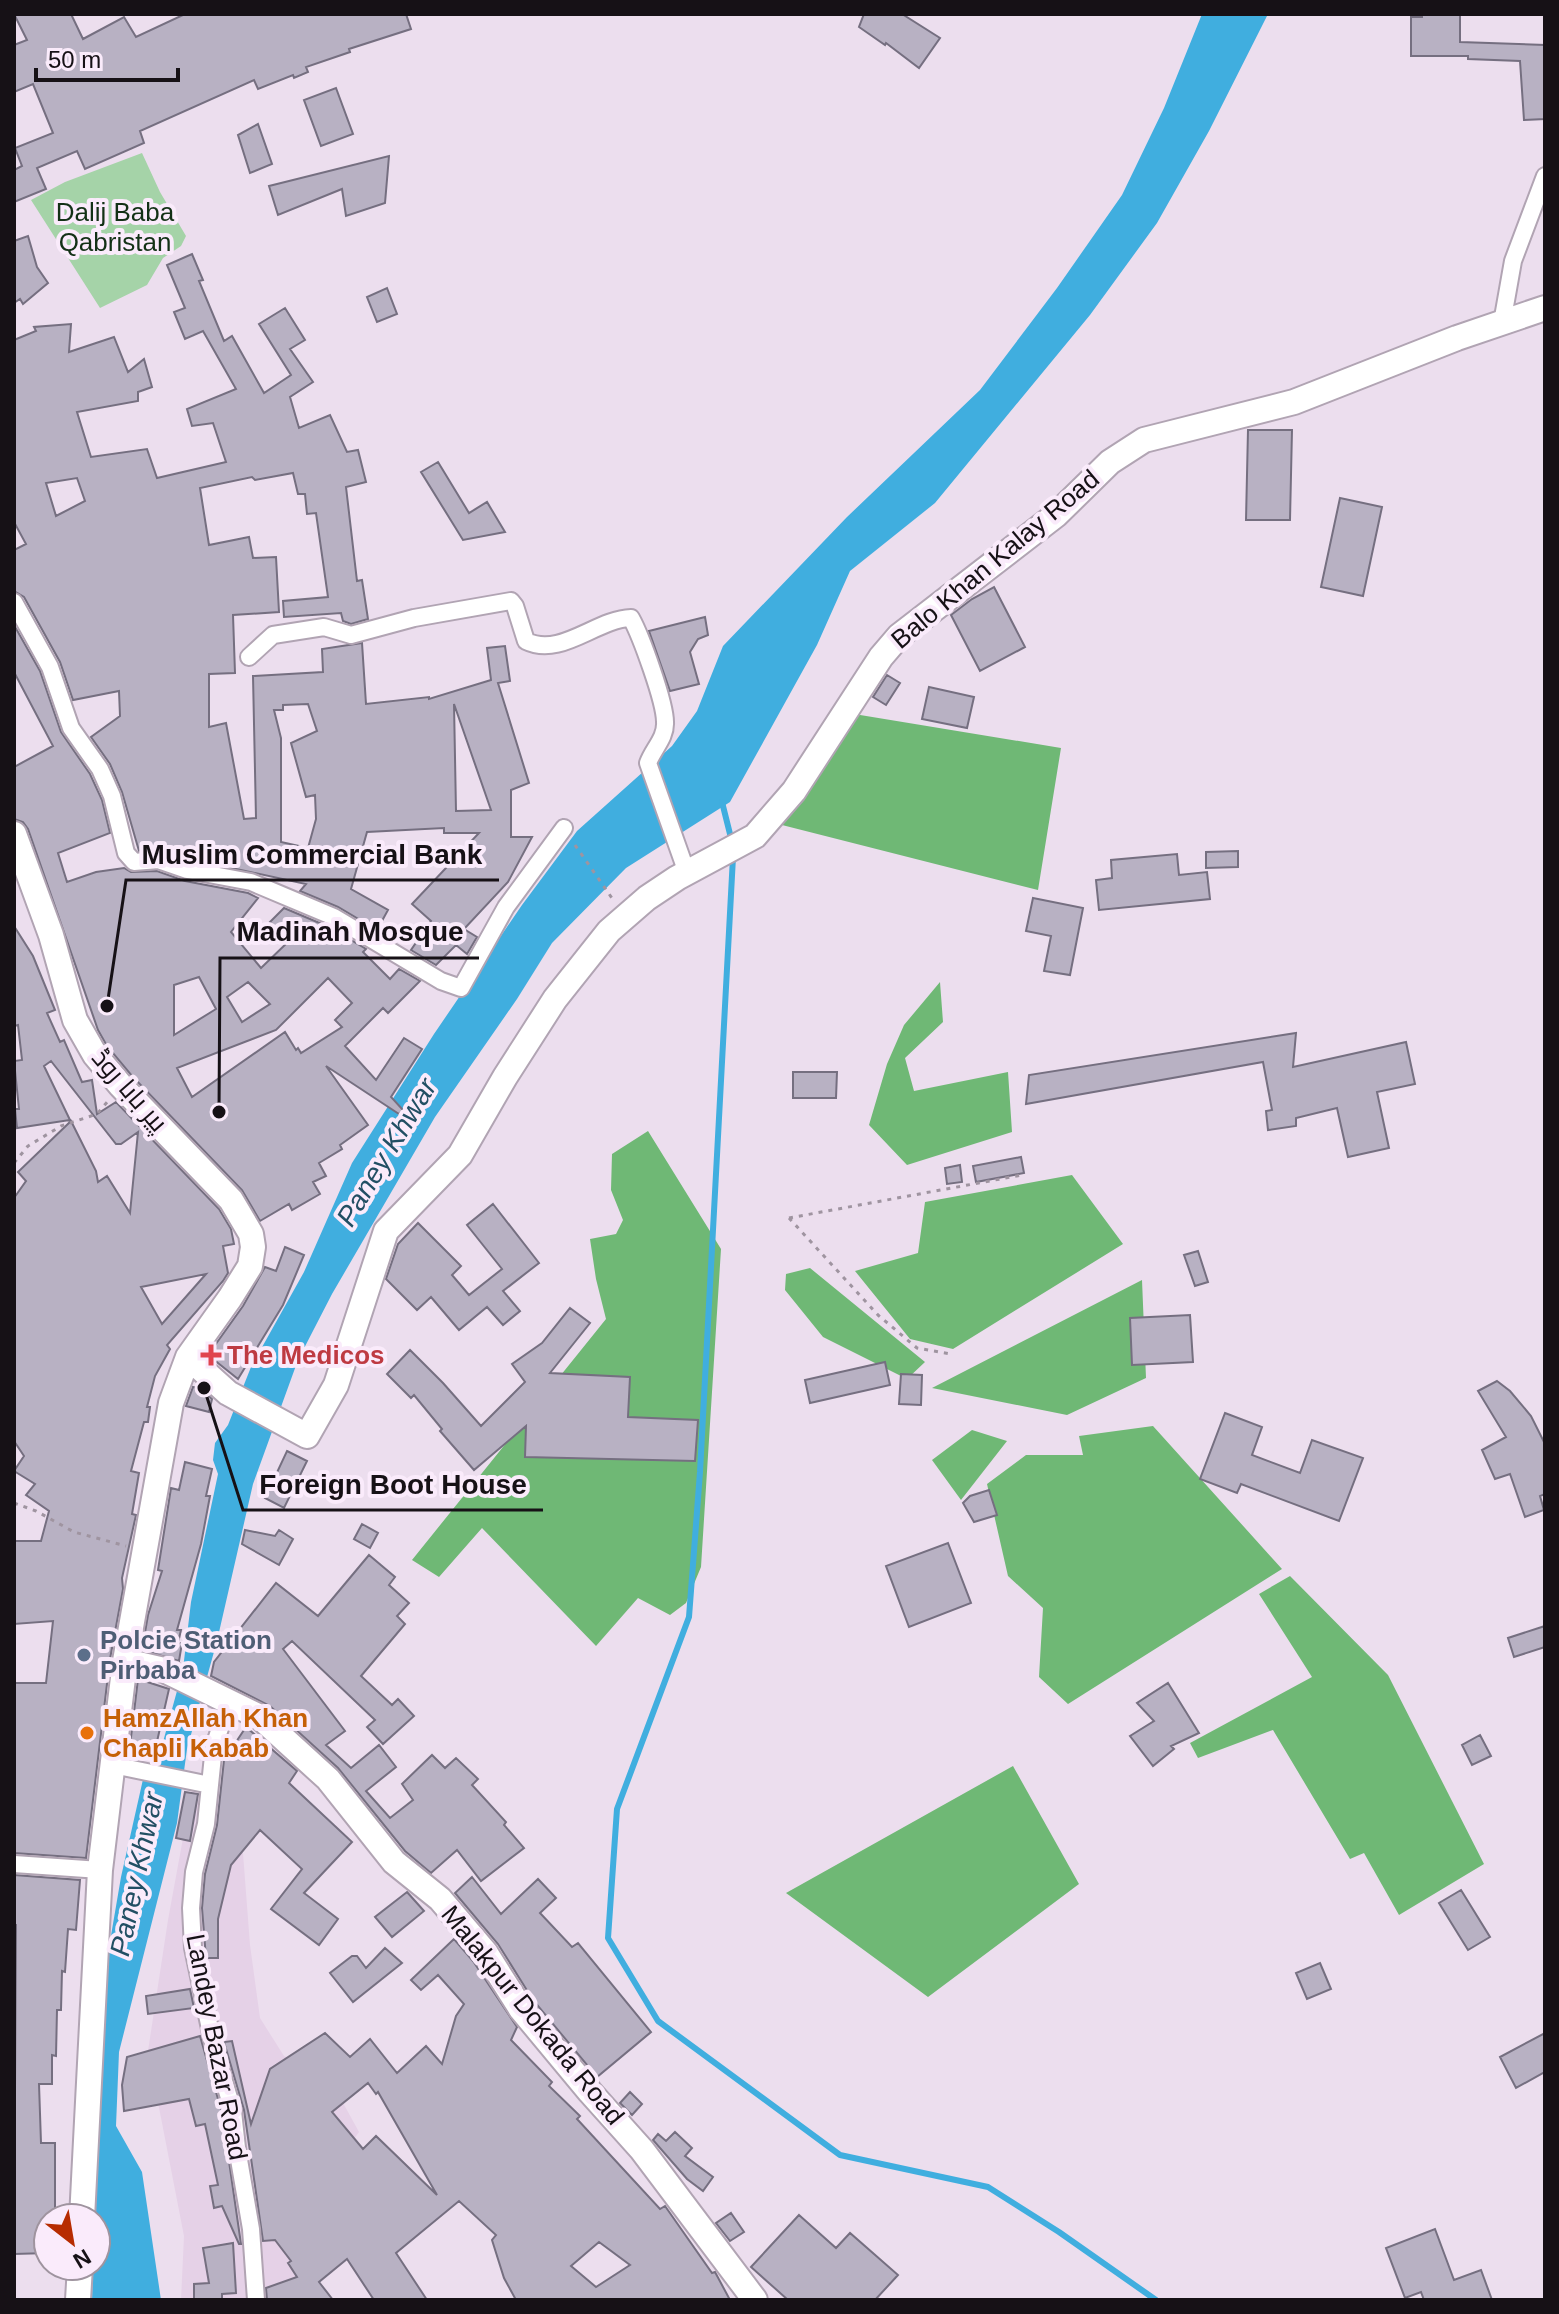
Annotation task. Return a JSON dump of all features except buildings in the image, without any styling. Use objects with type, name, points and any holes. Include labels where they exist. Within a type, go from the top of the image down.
[{"type":"street","points":[[1502,323],[1513,261],[1545,176]]},
{"type":"street","name":"Balo Khan Kalay Road","points":[[188,1357],[228,1393],[307,1436],[336,1385],[386,1231],[460,1155],[555,999],[609,931],[647,898],[755,836],[794,791],[881,657],[899,636],[1056,515],[1125,450],[1144,440],[1294,402],[1545,308]]},
{"type":"street","points":[[249,657],[273,635],[324,627],[351,635],[414,618],[511,601],[526,641],[535,645],[562,643],[614,620],[631,618],[639,632],[665,722],[661,741],[648,763],[687,873]]},
{"type":"street","points":[[14,602],[50,667],[71,728],[100,769],[112,796],[126,853],[134,862],[158,860],[187,870],[251,882],[334,917],[441,981],[461,988],[506,907],[564,828]]},
{"type":"street","name":"پیر بابا روڈ","points":[[14,834],[51,935],[75,1020],[95,1055],[231,1200],[251,1234],[253,1247],[250,1266],[188,1357]]},
{"type":"street","points":[[83,2202],[100,1870],[125,1661],[171,1403],[188,1357]]},
{"type":"street","name":"Malakpur Dokada Road","points":[[125,1661],[164,1670],[260,1717],[328,1779],[394,1862],[440,1899],[485,1952],[521,2009],[642,2150],[755,2300]]},
{"type":"street","name":"Landey Bazar Road","points":[[221,1698],[206,1824],[194,1872],[191,1908],[193,1948],[214,2048],[233,2111],[251,2229],[256,2300]]},
{"type":"street","points":[[113,1765],[210,1785]]},
{"type":"street","points":[[14,1864],[100,1870]]},
{"type":"path","points":[[564,828],[611,898]]},
{"type":"path","points":[[14,1163],[28,1146],[61,1126],[97,1114],[121,1086]]},
{"type":"path","points":[[951,1354],[917,1348],[878,1315],[789,1218],[1022,1175]]},
{"type":"path","points":[[14,1503],[74,1532],[145,1551]]},
{"type":"shaded area","points":[[192,1789],[234,1793],[240,1814],[250,1945],[260,2018],[284,2056],[331,2081],[359,2132],[300,2214],[305,2300],[181,2300],[184,2236],[148,2051]]},
{"type":"green space","name":"Dalij Baba Qabristan","points":[[142,153],[186,236],[181,246],[163,258],[147,285],[100,308],[31,200],[65,182]]},
{"type":"green space","points":[[848,713],[1061,748],[1038,890],[782,825]]},
{"type":"green space","points":[[940,982],[943,1022],[905,1058],[914,1091],[1008,1072],[1012,1132],[907,1165],[869,1125],[887,1064],[904,1025]]},
{"type":"green space","points":[[648,1131],[721,1249],[701,1567],[686,1603],[670,1615],[638,1598],[596,1646],[482,1528],[439,1577],[412,1560],[606,1319],[590,1239],[616,1234],[623,1220],[611,1190],[612,1154]]},
{"type":"green space","points":[[1072,1175],[1123,1244],[953,1349],[910,1339],[855,1271],[918,1253],[925,1202]]},
{"type":"green space","points":[[810,1268],[925,1362],[907,1379],[823,1337],[785,1290],[786,1274]]},
{"type":"green space","points":[[1142,1280],[1146,1378],[1067,1415],[932,1388]]},
{"type":"green space","points":[[1153,1426],[1282,1569],[1068,1704],[1039,1677],[1043,1608],[1008,1576],[987,1484],[1026,1455],[1083,1455],[1079,1436]]},
{"type":"green space","points":[[972,1430],[1007,1441],[961,1500],[932,1460]]},
{"type":"green space","points":[[1290,1576],[1388,1675],[1484,1864],[1399,1915],[1364,1853],[1350,1859],[1273,1730],[1198,1758],[1190,1743],[1312,1677],[1259,1594]]},
{"type":"green space","points":[[1013,1766],[1079,1884],[928,1997],[786,1893]]},
{"type":"water","name":"Paney Khwar","points":[[1202,14],[1268,14],[1209,131],[1157,223],[1090,315],[935,503],[850,571],[817,645],[730,802],[626,868],[552,943],[435,1117],[332,1294],[298,1360],[253,1484],[217,1641],[187,1749],[177,1823],[119,2052],[116,2126],[142,2172],[161,2300],[92,2300],[93,2282],[112,2282],[112,2202],[94,2202],[91,2129],[94,2035],[121,1877],[146,1766],[157,1764],[183,1669],[191,1602],[218,1474],[213,1460],[215,1443],[228,1425],[251,1367],[304,1272],[352,1163],[434,1034],[522,905],[577,831],[672,746],[697,711],[723,646],[847,517],[980,390],[1122,195],[1164,108]]},
{"type":"waterway","points":[[722,802],[732,842]]},
{"type":"waterway","points":[[733,857],[700,1472],[689,1617],[617,1809],[608,1938],[658,2021],[840,2155],[988,2187],[1156,2300]]},
{"type":"place","name":"Muslim Commercial Bank","points":[[107,1006]]},
{"type":"place","name":"Madinah Mosque","points":[[219,1112]]},
{"type":"place","name":"The Medicos","points":[[211,1355]]},
{"type":"place","name":"Foreign Boot House","points":[[204,1388]]},
{"type":"place","name":"Polcie Station Pirbaba","points":[[84,1655]]},
{"type":"place","name":"HamzAllah Khan Chapli Kabab","points":[[87,1733]]}]
